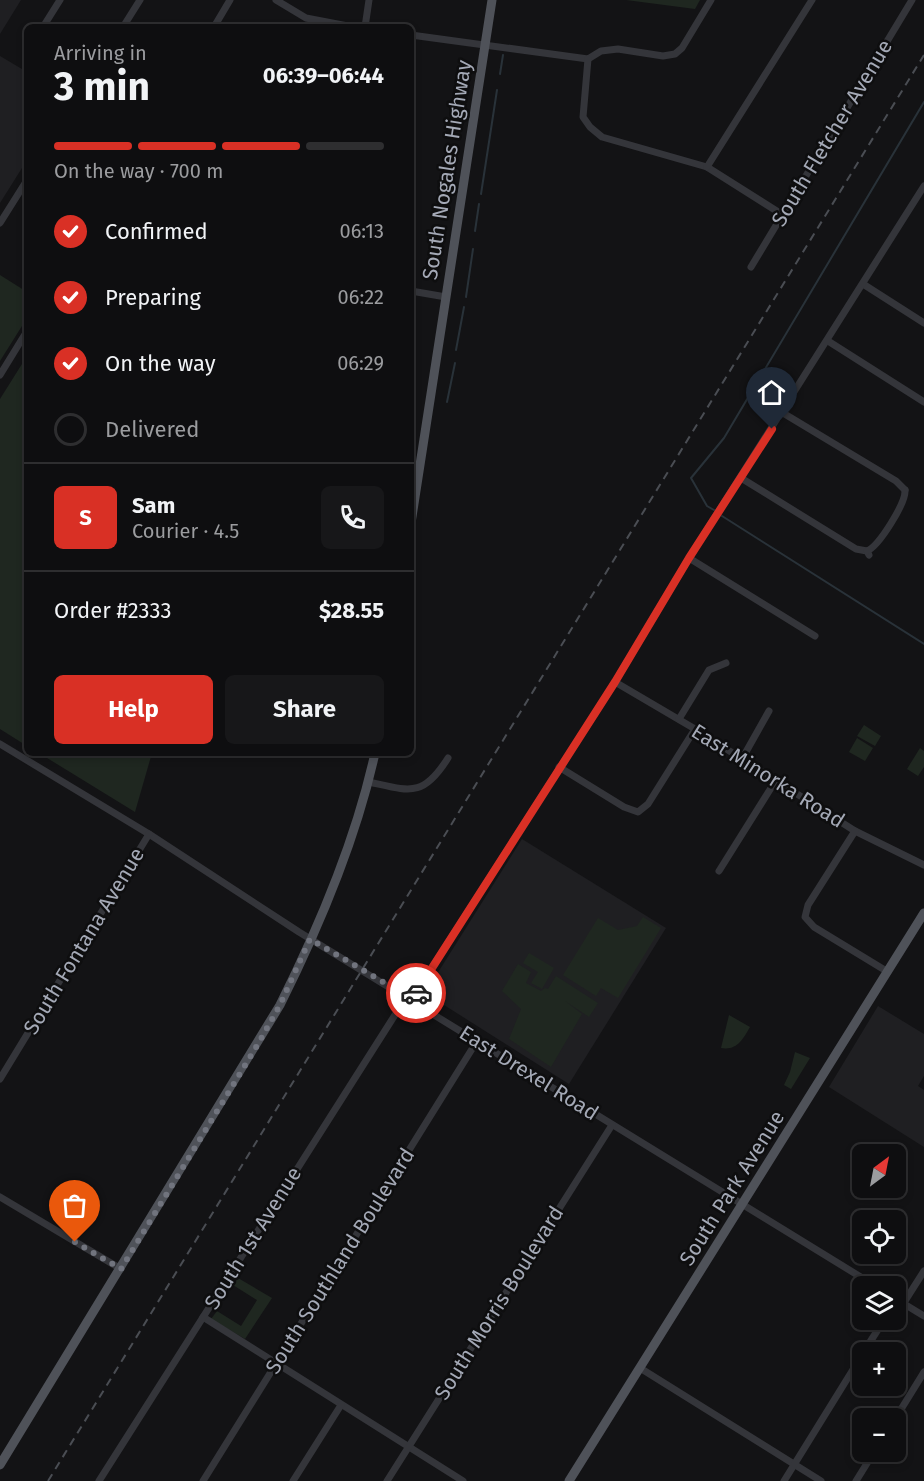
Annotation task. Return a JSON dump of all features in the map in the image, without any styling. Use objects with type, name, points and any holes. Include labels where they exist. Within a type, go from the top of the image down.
[{"type":"main road","name":"South Nogales Highway","points":[[414,504],[492,0]]},
{"type":"main road","points":[[0,1466],[280,1005],[344,858],[369,782],[374,756]]},
{"type":"main road","name":"South Park Avenue","points":[[569,1481],[924,913]]},
{"type":"street","points":[[45,24],[60,0]]},
{"type":"street","points":[[125,24],[140,0]]},
{"type":"street","points":[[216,24],[230,0]]},
{"type":"street","points":[[276,0],[306,18],[337,24]]},
{"type":"street","points":[[365,24],[369,0]]},
{"type":"street","points":[[414,35],[588,59],[602,51],[618,49],[663,56],[675,54],[682,48],[711,0]]},
{"type":"street","points":[[707,166],[812,0]]},
{"type":"street","name":"South Fletcher Avenue","points":[[751,267],[912,0]]},
{"type":"street","points":[[588,59],[583,117],[590,128],[602,137],[707,166],[783,215]]},
{"type":"street","name":"South 1st Avenue","points":[[99,1481],[615,682],[689,558],[783,413],[924,186]]},
{"type":"street","points":[[0,223],[24,193]]},
{"type":"street","points":[[863,284],[924,322]]},
{"type":"street","points":[[414,292],[446,297]]},
{"type":"street","points":[[0,375],[24,336]]},
{"type":"street","points":[[828,341],[924,402]]},
{"type":"street","points":[[741,478],[856,549],[868,553],[882,536],[905,498],[907,490],[896,481],[783,413]]},
{"type":"street","points":[[689,558],[815,636]]},
{"type":"street","points":[[679,719],[710,670],[726,663]]},
{"type":"street","name":"East Minorka Road","points":[[615,682],[679,719],[855,831],[924,865]]},
{"type":"street","points":[[741,759],[769,711]]},
{"type":"street","points":[[559,767],[638,814],[648,804],[695,729]]},
{"type":"street","name":"East Drexel Road","points":[[0,744],[149,834],[310,939],[859,1276]]},
{"type":"street","points":[[369,782],[409,791],[434,781],[448,758]]},
{"type":"street","points":[[719,871],[776,780]]},
{"type":"street","points":[[855,831],[808,905],[803,917],[814,927],[888,972]]},
{"type":"street","name":"South Fontana Avenue","points":[[0,1079],[149,834]]},
{"type":"street","name":"South Southland Boulevard","points":[[203,1481],[477,1041]]},
{"type":"street","name":"South Morris Boulevard","points":[[387,1481],[612,1125]]},
{"type":"street","points":[[0,1197],[121,1269]]},
{"type":"street","points":[[906,1292],[924,1271]]},
{"type":"street","points":[[906,1306],[924,1316]]},
{"type":"street","points":[[203,1317],[463,1481]]},
{"type":"street","points":[[640,1368],[821,1481]]},
{"type":"street","points":[[901,1408],[924,1371]]},
{"type":"street","points":[[784,1481],[852,1372]]},
{"type":"street","points":[[293,1481],[341,1405]]},
{"type":"street","points":[[856,1481],[868,1462]]},
{"type":"shaded area","points":[[0,0],[21,0],[0,34]]},
{"type":"shaded area","points":[[626,0],[700,0],[695,9]]},
{"type":"shaded area","points":[[0,56],[24,70],[24,165],[0,203]]},
{"type":"shaded area","points":[[0,275],[24,290],[24,323],[0,361]]},
{"type":"shaded area","points":[[24,361],[24,744],[0,729],[0,399]]},
{"type":"shaded area","points":[[864,725],[881,736],[875,746],[857,736]]},
{"type":"shaded area","points":[[857,738],[873,748],[865,761],[849,752]]},
{"type":"shaded area","points":[[920,748],[924,751],[924,767],[918,776],[907,769]]},
{"type":"shaded area","points":[[44,756],[151,756],[135,812]]},
{"type":"shaded area","points":[[522,839],[666,928],[569,1084],[425,993]]},
{"type":"shaded area","points":[[643,917],[661,928],[618,998],[601,988],[596,996],[563,975],[598,918],[618,930],[637,926]]},
{"type":"shaded area","points":[[529,953],[554,968],[542,989],[531,983],[538,972],[523,963]]},
{"type":"shaded area","points":[[518,964],[531,972],[526,983],[541,991],[548,989],[556,976],[598,1003],[589,1017],[565,1001],[582,1014],[551,1067],[509,1039],[521,1009],[502,991]]},
{"type":"shaded area","points":[[878,1006],[924,1034],[924,1076],[918,1086],[924,1090],[924,1147],[829,1087]]},
{"type":"shaded area","points":[[729,1015],[750,1027],[735,1046],[721,1048]]},
{"type":"shaded area","points":[[795,1052],[810,1058],[791,1089],[784,1085]]},
{"type":"shaded area","points":[[238,1278],[272,1298],[245,1339],[211,1319],[217,1311],[241,1326],[257,1300],[233,1285]]},
{"type":"waterway","points":[[500,74],[503,55]]},
{"type":"waterway","points":[[481,194],[497,90]]},
{"type":"waterway","points":[[714,510],[707,506],[691,478],[724,438],[924,102]]},
{"type":"waterway","points":[[475,231],[479,204]]},
{"type":"waterway","points":[[466,297],[473,249]]},
{"type":"waterway","points":[[456,350],[464,307]]},
{"type":"waterway","points":[[447,402],[455,363]]},
{"type":"waterway","points":[[722,516],[924,644]]},
{"type":"railway","points":[[48,1481],[924,55]]},
{"type":"way so far","points":[[75,1242],[121,1269],[258,1044],[307,951],[310,939],[412,999],[416,993]]},
{"type":"route","points":[[416,993],[436,958],[615,682],[689,558],[772,429]]}]
